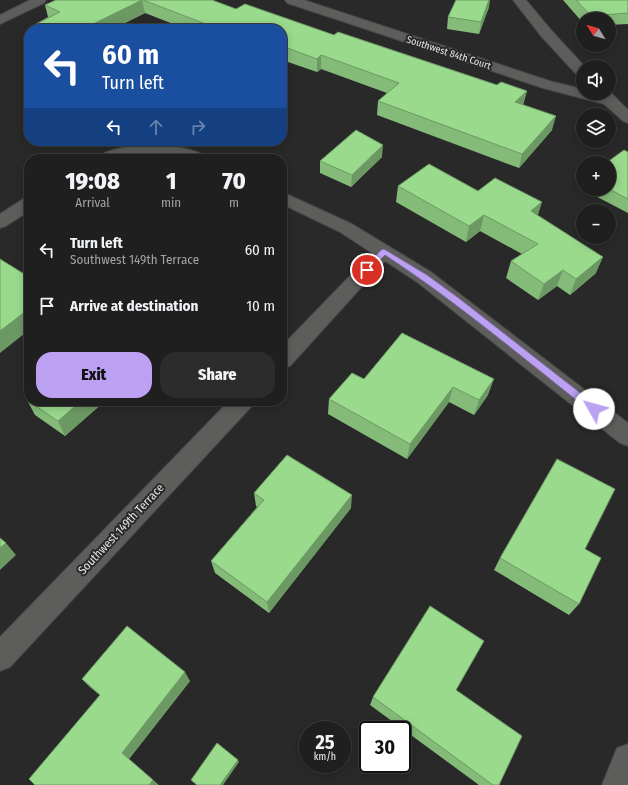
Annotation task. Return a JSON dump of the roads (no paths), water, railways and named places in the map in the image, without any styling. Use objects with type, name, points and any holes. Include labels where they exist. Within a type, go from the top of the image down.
[{"type":"street","points":[[0,20],[40,0]]},
{"type":"street","name":"Southwest 84th Court","points":[[291,0],[548,85],[576,90]]},
{"type":"street","points":[[519,0],[546,33],[576,65]]},
{"type":"street","points":[[609,100],[628,117]]},
{"type":"street","points":[[121,154],[131,151],[164,150],[186,154]]},
{"type":"street","points":[[287,199],[346,228],[424,277],[457,301],[628,436]]},
{"type":"street","points":[[0,222],[24,206]]},
{"type":"street","points":[[287,355],[384,251]]},
{"type":"street","name":"Southwest 149th Terrace","points":[[0,657],[238,406]]},
{"type":"street","points":[[618,785],[628,759]]}]
